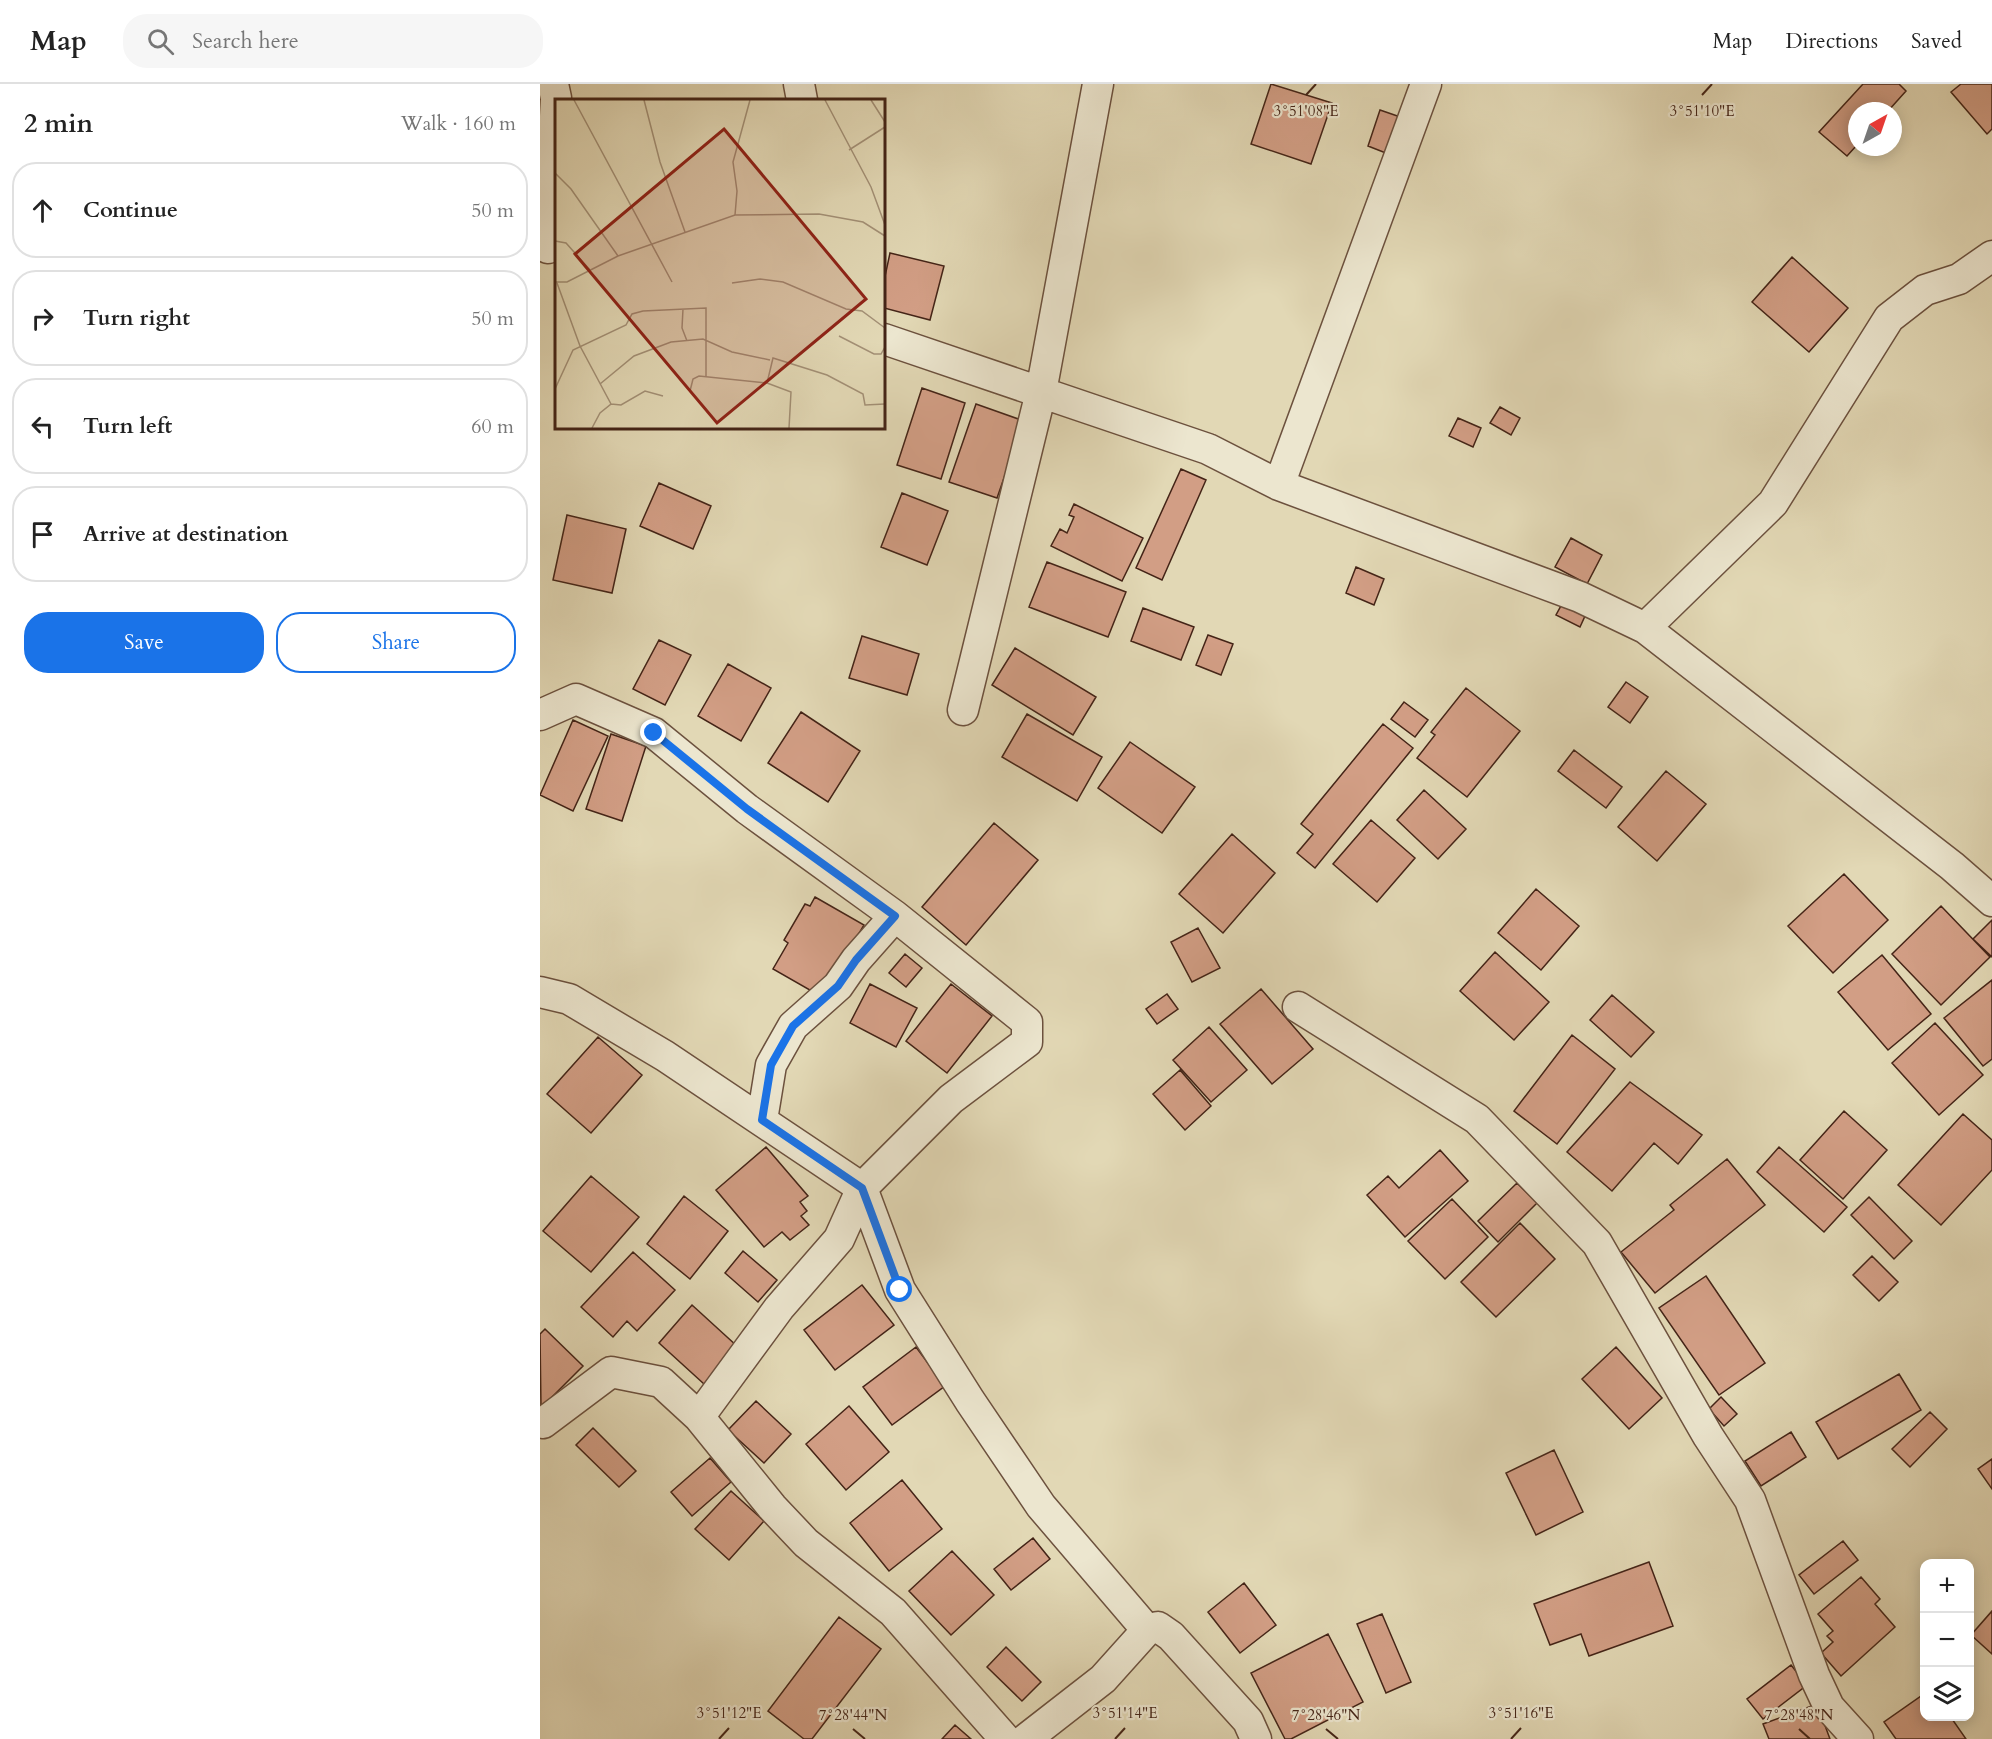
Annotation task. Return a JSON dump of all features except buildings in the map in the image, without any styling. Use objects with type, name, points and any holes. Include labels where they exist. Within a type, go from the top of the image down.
[{"type":"street","points":[[553,84],[556,99]]},
{"type":"street","points":[[799,84],[802,99]]},
{"type":"street","points":[[963,711],[1041,392],[1098,84]]},
{"type":"street","points":[[1279,485],[1426,84]]},
{"type":"street","points":[[548,248],[555,117]]},
{"type":"street","points":[[1645,628],[1773,503],[1889,318],[1924,290],[1959,279],[1992,256]]},
{"type":"street","points":[[885,339],[1208,449],[1279,485],[1580,597],[1645,628],[1952,866],[1992,902]]},
{"type":"street","points":[[540,715],[576,699],[654,733],[747,809],[895,916],[1027,1022],[1027,1042],[951,1099],[862,1188],[839,1239],[779,1308],[699,1417]]},
{"type":"street","points":[[762,1120],[771,1065],[793,1026],[838,986],[856,960],[895,916]]},
{"type":"street","points":[[540,992],[569,999],[665,1056],[862,1188],[900,1290],[970,1401],[1041,1506],[1147,1630]]},
{"type":"street","points":[[1298,1007],[1477,1119],[1598,1243],[1708,1436],[1750,1500],[1814,1675],[1829,1707],[1858,1739]]},
{"type":"street","points":[[543,1423],[611,1372],[661,1382],[699,1417],[772,1507],[806,1543],[893,1612],[1005,1739]]},
{"type":"street","points":[[1026,1739],[1103,1679],[1147,1630],[1158,1627],[1171,1636],[1248,1721],[1256,1739]]},
{"type":"route","points":[[654,733],[747,809],[895,916],[856,960],[838,986],[793,1026],[771,1065],[762,1120],[862,1188],[900,1290]]}]
